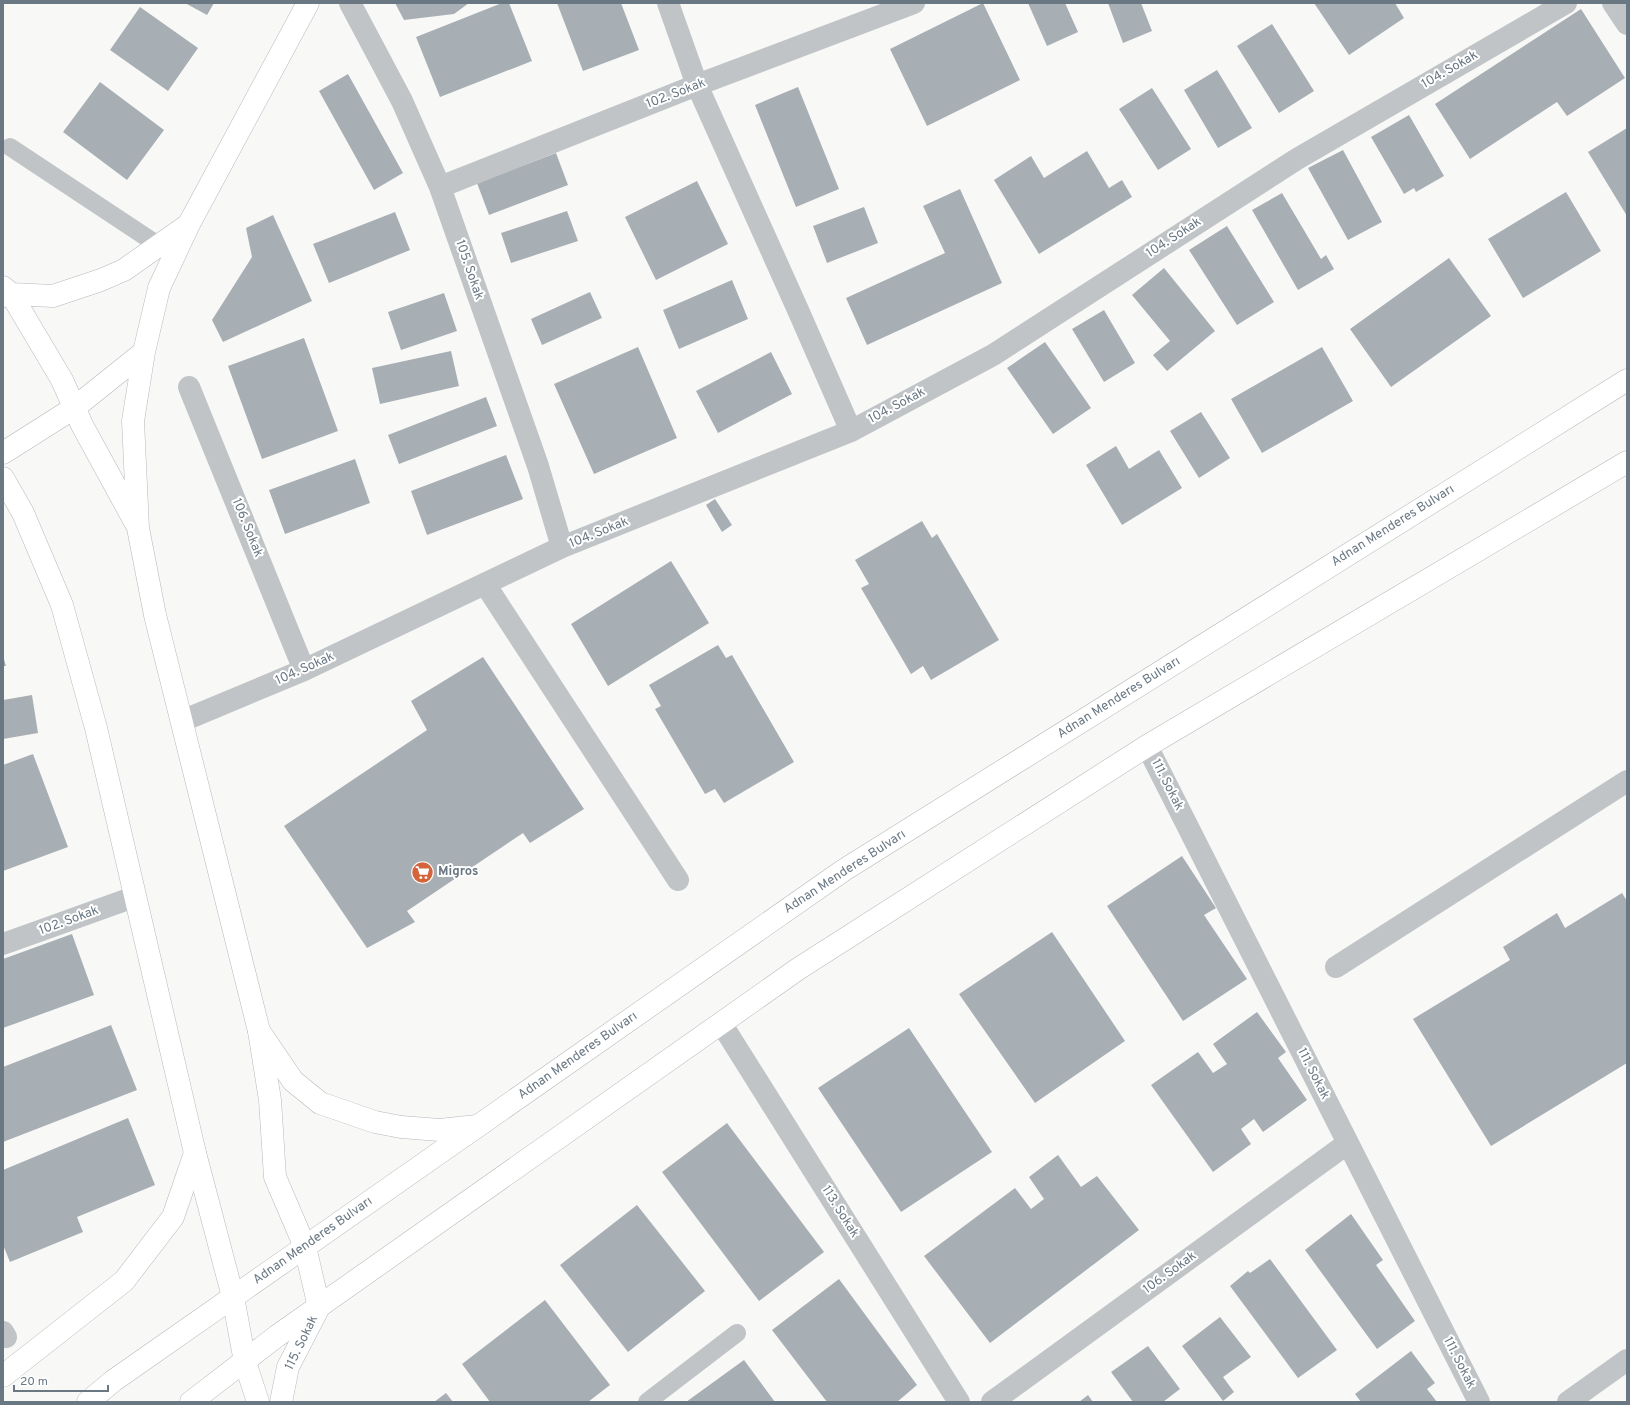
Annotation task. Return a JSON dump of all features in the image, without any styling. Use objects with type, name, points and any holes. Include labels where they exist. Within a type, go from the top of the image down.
[{"type":"main road","points":[[308,3],[189,224],[159,288],[144,352],[133,421],[138,528],[155,615],[259,1031],[270,1100],[275,1177],[305,1247],[319,1307]]},
{"type":"main road","points":[[6,292],[53,296],[101,280],[124,270],[189,224]]},
{"type":"main road","points":[[6,292],[62,380],[74,408],[138,528]]},
{"type":"main road","points":[[3,453],[74,408],[144,352]]},
{"type":"main road","name":"Adnan Menderes Bulvarı","points":[[88,1402],[113,1381],[844,870],[1627,380]]},
{"type":"main road","points":[[191,1402],[277,1336],[798,969],[1148,746],[1627,462]]},
{"type":"main road","points":[[3,478],[23,513],[62,605],[96,728],[134,897],[195,1153],[233,1297],[245,1362],[258,1402]]},
{"type":"main road","points":[[259,1031],[293,1081],[320,1103],[375,1122],[401,1127],[440,1130],[478,1126]]},
{"type":"main road","points":[[3,1376],[124,1281],[173,1217],[195,1153]]},
{"type":"main road","name":"115. Sokak","points":[[281,1402],[288,1367],[319,1307]]},
{"type":"street","name":"105. Sokak","points":[[350,3],[402,101],[440,188],[538,466],[562,548]]},
{"type":"street","points":[[668,3],[697,85],[851,431]]},
{"type":"street","name":"102. Sokak","points":[[440,188],[697,85],[914,3]]},
{"type":"street","name":"104. Sokak","points":[[182,721],[304,670],[562,548],[851,431],[993,355],[1297,159],[1566,3]]},
{"type":"street","points":[[1613,3],[1627,24]]},
{"type":"street","name":"106. Sokak","points":[[189,387],[304,670]]},
{"type":"street","points":[[485,584],[678,880]]},
{"type":"street","name":"111. Sokak","points":[[1148,746],[1478,1402]]},
{"type":"street","points":[[1336,967],[1627,781]]},
{"type":"street","name":"102. Sokak","points":[[3,944],[134,897]]},
{"type":"street","name":"113. Sokak","points":[[722,1023],[959,1402]]},
{"type":"street","name":"106. Sokak","points":[[992,1402],[1348,1143]]},
{"type":"street","points":[[1568,1402],[1627,1360]]},
{"type":"lane","points":[[10,147],[158,245]]},
{"type":"lane","points":[[647,1402],[737,1333]]},
{"type":"building","points":[[185,3],[214,3],[207,15]]},
{"type":"building","points":[[395,3],[469,3],[454,14],[404,20]]},
{"type":"building","points":[[502,3],[509,3],[532,61],[440,97],[416,37]]},
{"type":"building","points":[[557,3],[621,3],[639,50],[583,71]]},
{"type":"building","points":[[983,3],[1020,80],[927,126],[890,49]]},
{"type":"building","points":[[1028,3],[1065,3],[1078,32],[1047,46]]},
{"type":"building","points":[[1108,3],[1141,3],[1152,31],[1123,43]]},
{"type":"building","points":[[1314,3],[1395,3],[1404,18],[1349,55]]},
{"type":"building","points":[[140,7],[198,48],[168,91],[110,50]]},
{"type":"building","points":[[1581,9],[1625,78],[1567,116],[1557,102],[1470,159],[1435,104]]},
{"type":"building","points":[[1272,24],[1314,91],[1279,113],[1237,46]]},
{"type":"building","points":[[1217,70],[1252,128],[1218,148],[1184,90]]},
{"type":"building","points":[[348,74],[403,173],[374,190],[319,91]]},
{"type":"building","points":[[100,82],[164,130],[127,180],[63,132]]},
{"type":"building","points":[[798,87],[839,189],[796,207],[755,105]]},
{"type":"building","points":[[1152,88],[1191,149],[1158,170],[1119,109]]},
{"type":"building","points":[[1409,115],[1444,176],[1416,192],[1414,188],[1404,194],[1371,137]]},
{"type":"building","points":[[1627,128],[1627,216],[1588,152]]},
{"type":"building","points":[[1343,150],[1382,222],[1348,240],[1308,168]]},
{"type":"building","points":[[1087,151],[1109,188],[1122,180],[1132,197],[1039,254],[994,180],[1031,156],[1044,178]]},
{"type":"building","points":[[556,153],[568,185],[489,215],[477,183]]},
{"type":"building","points":[[697,181],[728,244],[656,280],[625,217]]},
{"type":"building","points":[[960,189],[1002,283],[867,345],[846,298],[945,253],[923,206]]},
{"type":"building","points":[[1566,192],[1601,251],[1523,298],[1488,239]]},
{"type":"building","points":[[1282,193],[1321,259],[1326,255],[1334,269],[1298,290],[1252,210]]},
{"type":"building","points":[[864,207],[878,243],[827,263],[813,226]]},
{"type":"building","points":[[567,211],[578,241],[511,263],[501,233]]},
{"type":"building","points":[[395,212],[410,250],[329,283],[313,244]]},
{"type":"building","points":[[273,215],[312,301],[223,342],[212,320],[252,257],[246,228]]},
{"type":"building","points":[[1227,226],[1274,302],[1237,325],[1189,250]]},
{"type":"building","points":[[1449,258],[1491,316],[1391,387],[1350,329]]},
{"type":"building","points":[[1164,268],[1215,331],[1167,371],[1153,355],[1170,341],[1132,295]]},
{"type":"building","points":[[732,280],[748,319],[679,349],[663,310]]},
{"type":"building","points":[[590,292],[602,318],[542,345],[531,319]]},
{"type":"building","points":[[444,293],[457,331],[401,350],[388,312]]},
{"type":"building","points":[[1104,310],[1135,363],[1104,382],[1072,329]]},
{"type":"building","points":[[304,338],[338,431],[262,459],[228,366]]},
{"type":"building","points":[[1045,342],[1091,408],[1053,434],[1007,368]]},
{"type":"building","points":[[638,347],[677,438],[594,474],[554,384]]},
{"type":"building","points":[[1322,347],[1353,401],[1262,453],[1231,399]]},
{"type":"building","points":[[451,351],[459,386],[380,404],[372,368]]},
{"type":"building","points":[[771,352],[792,394],[718,433],[696,391]]},
{"type":"building","points":[[486,397],[497,426],[399,464],[388,435]]},
{"type":"building","points":[[1201,412],[1230,458],[1199,478],[1170,431]]},
{"type":"building","points":[[1116,446],[1129,469],[1159,450],[1182,488],[1122,525],[1086,465]]},
{"type":"building","points":[[506,455],[523,499],[427,535],[411,491]]},
{"type":"building","points":[[355,459],[370,503],[285,534],[269,490]]},
{"type":"building","points":[[715,499],[732,525],[722,532],[706,505]]},
{"type":"building","points":[[922,521],[932,538],[937,534],[999,640],[931,680],[923,666],[911,674],[861,588],[869,584],[855,560]]},
{"type":"building","points":[[671,561],[709,623],[608,686],[571,624]]},
{"type":"building","points":[[718,645],[726,658],[732,655],[794,762],[724,803],[715,789],[705,794],[655,709],[661,706],[649,685]]},
{"type":"building","points":[[3,656],[6,666],[3,666]]},
{"type":"building","points":[[483,657],[584,809],[530,843],[523,833],[407,911],[415,922],[367,948],[284,826],[427,730],[411,701]]},
{"type":"building","points":[[32,695],[38,733],[3,739],[3,700]]},
{"type":"building","points":[[33,754],[68,847],[3,871],[3,765]]},
{"type":"building","points":[[1182,856],[1216,908],[1204,915],[1247,979],[1183,1021],[1107,906]]},
{"type":"building","points":[[1622,893],[1627,901],[1627,1063],[1491,1146],[1413,1019],[1510,960],[1503,947],[1557,913],[1565,928]]},
{"type":"building","points":[[1052,932],[1125,1041],[1035,1103],[959,994]]},
{"type":"building","points":[[72,934],[94,995],[3,1028],[3,959]]},
{"type":"building","points":[[1257,1012],[1286,1052],[1278,1058],[1307,1100],[1263,1132],[1254,1119],[1241,1129],[1251,1144],[1213,1172],[1151,1085],[1198,1052],[1213,1073],[1227,1064],[1213,1044]]},
{"type":"building","points":[[111,1025],[137,1090],[3,1142],[3,1067]]},
{"type":"building","points":[[909,1028],[992,1152],[901,1212],[818,1088]]},
{"type":"building","points":[[128,1118],[155,1185],[77,1217],[83,1232],[10,1262],[3,1245],[3,1170]]},
{"type":"building","points":[[727,1123],[824,1252],[759,1301],[662,1172]]},
{"type":"building","points":[[1058,1155],[1081,1187],[1097,1176],[1139,1230],[990,1343],[924,1256],[1015,1188],[1031,1209],[1044,1199],[1029,1177]]},
{"type":"building","points":[[637,1205],[705,1291],[628,1352],[560,1265]]},
{"type":"building","points":[[1351,1214],[1383,1260],[1376,1265],[1415,1321],[1377,1349],[1305,1250]]},
{"type":"building","points":[[1270,1259],[1337,1350],[1298,1378],[1230,1286],[1248,1271],[1250,1273]]},
{"type":"building","points":[[839,1279],[917,1385],[897,1402],[827,1402],[772,1330]]},
{"type":"building","points":[[545,1300],[610,1385],[588,1402],[490,1402],[462,1364]]},
{"type":"building","points":[[1220,1317],[1251,1357],[1223,1377],[1234,1392],[1223,1401],[1182,1346]]},
{"type":"building","points":[[1148,1346],[1180,1389],[1163,1402],[1133,1402],[1111,1372]]},
{"type":"building","points":[[1411,1351],[1435,1383],[1427,1389],[1437,1402],[1361,1402],[1355,1394]]},
{"type":"building","points":[[744,1360],[775,1402],[686,1402]]},
{"type":"building","points":[[446,1393],[453,1402],[434,1402]]},
{"type":"building","points":[[1088,1395],[1093,1402],[1079,1402]]},
{"type":"place","name":"Migros","points":[[422,872]]}]
